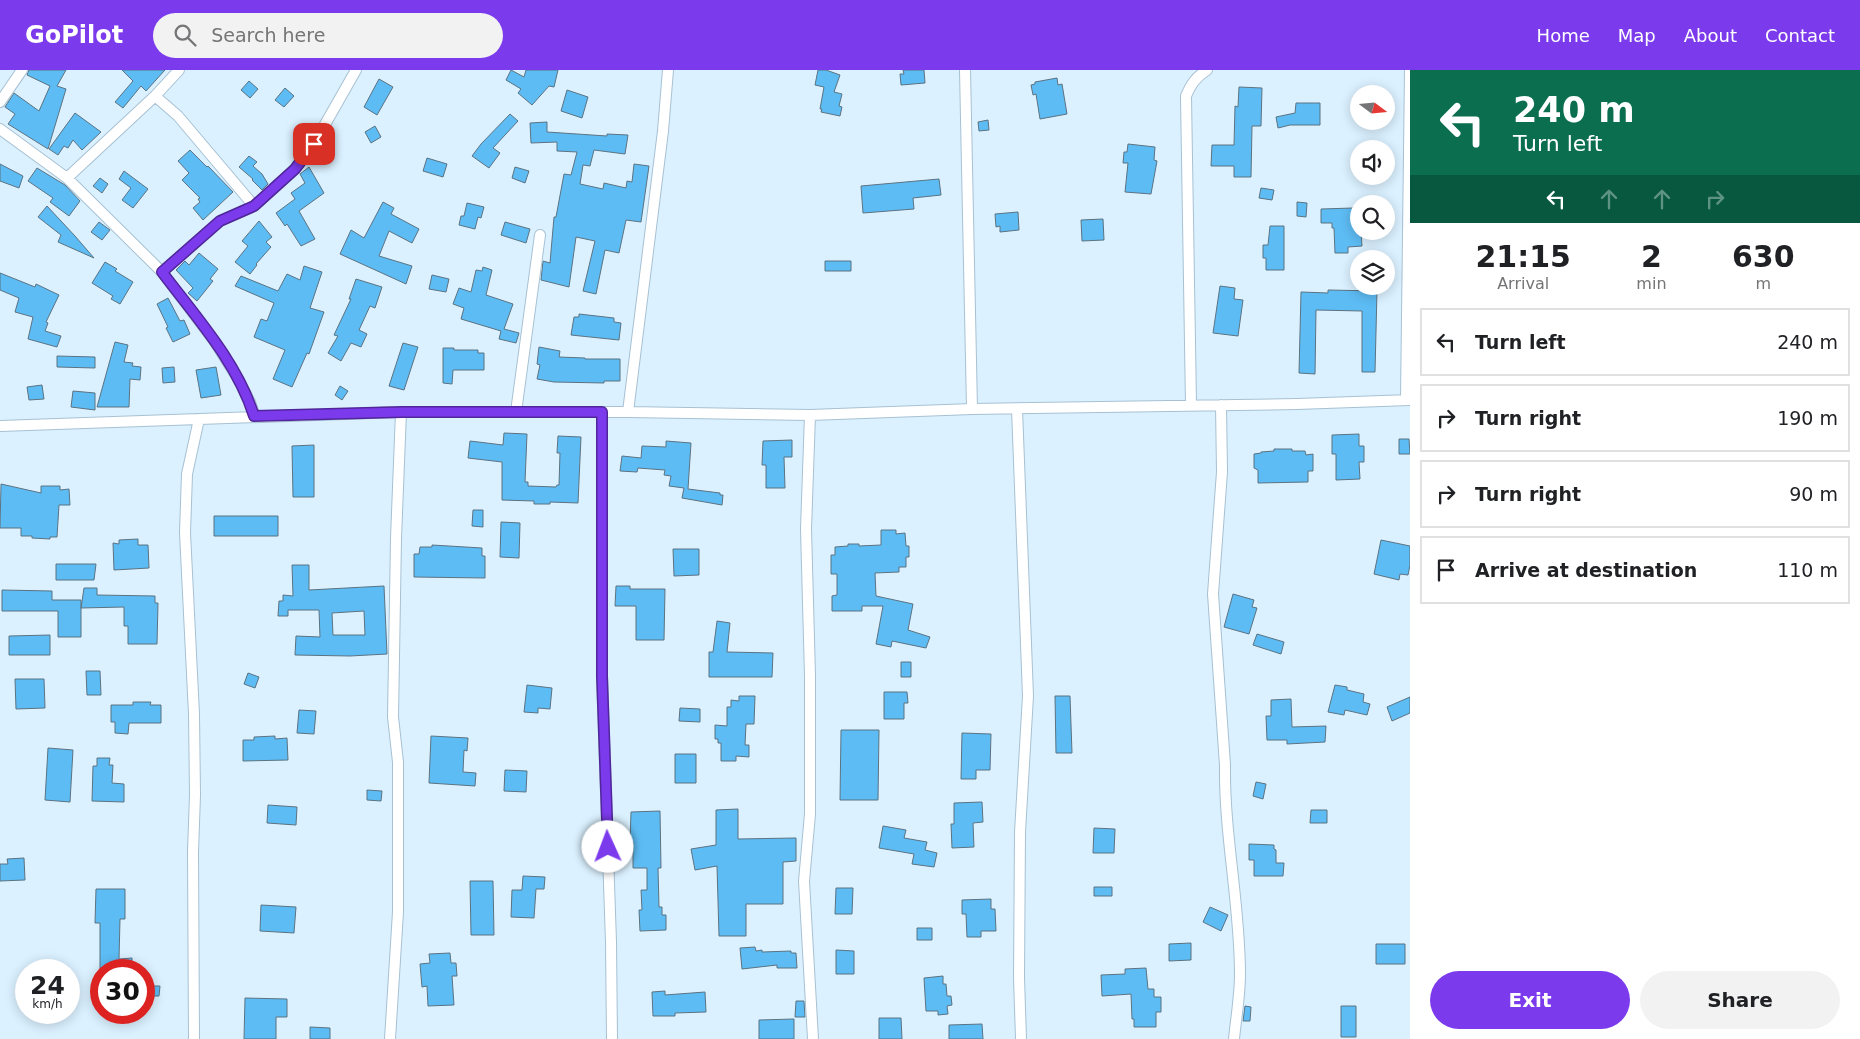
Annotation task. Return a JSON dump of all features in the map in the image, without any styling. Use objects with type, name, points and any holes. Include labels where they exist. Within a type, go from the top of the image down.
[{"type":"street","points":[[0,102],[22,70]]},
{"type":"street","points":[[67,178],[155,96],[179,70]]},
{"type":"street","points":[[162,272],[220,221],[254,206],[295,169],[308,153],[356,70]]},
{"type":"street","points":[[628,412],[662,141],[668,70]]},
{"type":"street","points":[[965,70],[972,408]]},
{"type":"street","points":[[1191,404],[1186,96],[1190,84],[1207,70]]},
{"type":"street","points":[[0,426],[402,412],[628,412],[810,415],[972,408],[1017,409],[1408,400],[1410,70]]},
{"type":"street","points":[[155,96],[178,116],[254,206]]},
{"type":"street","points":[[0,129],[67,178],[162,272],[216,342],[250,402],[254,416]]},
{"type":"street","points":[[516,412],[540,235]]},
{"type":"street","points":[[1221,405],[1222,472],[1213,594],[1226,765],[1229,849],[1236,900],[1240,975],[1234,1039]]},
{"type":"street","points":[[1017,409],[1028,696],[1020,832],[1019,978],[1021,1039]]},
{"type":"street","points":[[390,1039],[398,912],[398,762],[393,717],[396,538],[402,412]]},
{"type":"street","points":[[602,412],[602,676],[611,942],[612,1039]]},
{"type":"street","points":[[810,415],[806,529],[810,676],[810,814],[804,881],[813,1039]]},
{"type":"street","points":[[194,1039],[193,852],[196,795],[185,533],[187,474],[199,419]]},
{"type":"building","points":[[29,70],[66,70],[57,86],[66,89],[48,149],[8,124],[15,114],[5,107],[14,93],[39,111],[50,86],[27,75]]},
{"type":"building","points":[[122,70],[165,70],[146,91],[141,86],[123,108],[115,102],[133,81]]},
{"type":"building","points":[[511,70],[524,77],[526,70],[558,70],[554,87],[549,86],[532,105],[518,93],[521,89],[506,80]]},
{"type":"building","points":[[818,70],[826,70],[840,75],[834,92],[842,94],[839,106],[842,107],[840,116],[821,112],[824,87],[815,85]]},
{"type":"building","points":[[903,70],[924,70],[925,83],[901,85],[900,74],[904,74]]},
{"type":"building","points":[[1057,78],[1058,85],[1062,84],[1067,114],[1040,119],[1036,94],[1033,95],[1031,85],[1035,84],[1035,82]]},
{"type":"building","points":[[379,79],[393,87],[377,115],[364,107]]},
{"type":"building","points":[[249,81],[258,89],[250,98],[241,90]]},
{"type":"building","points":[[1239,87],[1262,88],[1261,126],[1252,126],[1251,177],[1234,177],[1234,166],[1211,166],[1212,145],[1234,145],[1235,106],[1238,107]]},
{"type":"building","points":[[285,88],[294,96],[284,107],[275,100]]},
{"type":"building","points":[[567,90],[588,97],[582,118],[561,111]]},
{"type":"building","points":[[1296,103],[1320,103],[1320,125],[1290,125],[1278,128],[1276,117],[1295,113]]},
{"type":"building","points":[[75,113],[101,132],[82,150],[73,140],[68,148],[64,146],[58,155],[49,149]]},
{"type":"building","points":[[510,114],[518,121],[493,148],[500,153],[489,168],[472,156]]},
{"type":"building","points":[[988,120],[989,130],[979,131],[978,122]]},
{"type":"building","points":[[547,122],[547,132],[607,136],[607,134],[628,135],[625,154],[594,150],[590,166],[583,165],[580,184],[603,189],[604,183],[626,188],[627,181],[632,182],[634,164],[649,166],[641,222],[626,220],[619,253],[605,250],[596,294],[583,291],[595,241],[576,237],[569,287],[541,280],[543,261],[550,263],[554,217],[556,217],[564,174],[571,175],[577,152],[557,151],[557,142],[531,143],[530,123]]},
{"type":"building","points":[[375,126],[381,137],[371,143],[365,132]]},
{"type":"building","points":[[1128,144],[1155,147],[1154,160],[1157,161],[1151,194],[1125,192],[1128,163],[1123,163],[1124,152],[1127,152]]},
{"type":"building","points":[[190,150],[233,192],[203,220],[193,208],[200,202],[198,199],[200,198],[182,180],[189,173],[178,161]]},
{"type":"building","points":[[249,156],[257,162],[253,166],[262,174],[268,184],[262,190],[239,167]]},
{"type":"building","points":[[427,158],[447,164],[443,177],[423,171]]},
{"type":"building","points":[[0,164],[23,176],[19,188],[0,181]]},
{"type":"building","points":[[309,167],[324,193],[299,211],[315,239],[301,246],[287,224],[285,226],[276,213],[295,199],[291,193],[305,183],[300,174]]},
{"type":"building","points":[[515,167],[529,171],[525,183],[512,178]]},
{"type":"building","points":[[37,168],[65,185],[80,201],[69,216],[50,202],[53,198],[28,181]]},
{"type":"building","points":[[124,171],[148,189],[133,208],[122,200],[131,188],[119,179]]},
{"type":"building","points":[[100,178],[108,184],[102,193],[93,186]]},
{"type":"building","points":[[939,179],[941,195],[913,198],[914,209],[863,213],[861,186]]},
{"type":"building","points":[[1261,188],[1274,190],[1272,200],[1259,198]]},
{"type":"building","points":[[383,202],[394,208],[391,214],[419,229],[412,243],[389,231],[379,256],[412,266],[406,284],[340,254],[351,230],[364,238]]},
{"type":"building","points":[[1297,202],[1307,203],[1306,217],[1297,216]]},
{"type":"building","points":[[467,203],[484,207],[481,218],[478,217],[475,229],[459,225],[461,216],[464,216]]},
{"type":"building","points":[[47,206],[94,258],[58,242],[61,235],[38,217]]},
{"type":"building","points":[[1350,208],[1350,240],[1362,240],[1362,246],[1348,247],[1348,253],[1335,253],[1334,228],[1332,228],[1332,223],[1321,223],[1321,209]]},
{"type":"building","points":[[1018,212],[1019,230],[1000,232],[1000,226],[996,227],[995,214]]},
{"type":"building","points":[[1103,219],[1104,240],[1082,241],[1081,220]]},
{"type":"building","points":[[259,221],[272,237],[266,242],[271,247],[250,274],[235,262],[248,246],[242,241]]},
{"type":"building","points":[[99,222],[110,230],[102,240],[91,232]]},
{"type":"building","points":[[505,222],[530,229],[526,243],[501,235]]},
{"type":"building","points":[[1270,226],[1284,226],[1284,270],[1266,270],[1266,258],[1263,258],[1263,245],[1268,245]]},
{"type":"building","points":[[199,253],[218,269],[210,279],[213,281],[197,301],[188,293],[193,288],[176,270],[185,261],[189,265]]},
{"type":"building","points":[[825,261],[851,261],[851,271],[825,271]]},
{"type":"building","points":[[105,262],[117,269],[115,271],[133,282],[120,304],[111,299],[113,296],[92,283]]},
{"type":"building","points":[[304,266],[322,272],[310,308],[324,312],[309,354],[307,353],[292,387],[273,379],[285,350],[254,337],[261,319],[267,321],[274,303],[235,286],[241,276],[278,291],[287,274],[300,280]]},
{"type":"building","points":[[483,267],[492,270],[486,295],[513,304],[504,329],[519,333],[516,343],[499,339],[501,331],[461,319],[464,308],[453,304],[459,288],[471,292],[476,270],[482,271]]},
{"type":"building","points":[[0,273],[35,287],[36,284],[59,295],[46,322],[48,323],[45,331],[61,336],[57,347],[28,339],[33,317],[15,312],[19,298],[0,290]]},
{"type":"building","points":[[432,275],[449,279],[446,292],[429,289]]},
{"type":"building","points":[[356,279],[382,287],[375,308],[370,306],[359,330],[367,334],[361,347],[351,343],[341,361],[328,353],[338,336],[334,335],[351,299],[349,299]]},
{"type":"building","points":[[1220,286],[1235,288],[1234,299],[1243,300],[1238,336],[1213,333]]},
{"type":"building","points":[[1328,290],[1350,290],[1350,295],[1377,295],[1375,372],[1362,372],[1362,311],[1316,310],[1315,374],[1299,373],[1301,292],[1328,293]]},
{"type":"building","points":[[168,298],[180,321],[184,320],[190,334],[173,342],[157,304]]},
{"type":"building","points":[[579,314],[614,318],[614,322],[621,323],[619,340],[571,335],[574,317],[579,317]]},
{"type":"building","points":[[115,342],[128,345],[124,362],[133,363],[132,366],[141,367],[140,380],[130,379],[129,407],[97,407]]},
{"type":"building","points":[[403,343],[418,347],[404,390],[389,386]]},
{"type":"building","points":[[539,347],[560,351],[559,357],[620,359],[620,381],[604,381],[604,383],[554,382],[537,379],[540,365],[537,364]]},
{"type":"building","points":[[443,348],[478,350],[478,353],[484,353],[484,370],[453,370],[452,384],[443,383]]},
{"type":"building","points":[[57,356],[95,357],[95,368],[57,367]]},
{"type":"building","points":[[174,367],[175,382],[163,383],[162,368]]},
{"type":"building","points":[[216,367],[221,395],[201,398],[196,370]]},
{"type":"building","points":[[42,385],[44,399],[29,400],[27,387]]},
{"type":"building","points":[[340,386],[348,391],[342,400],[335,395]]},
{"type":"building","points":[[73,391],[95,393],[95,410],[71,407]]},
{"type":"building","points":[[504,433],[527,434],[525,482],[528,482],[528,486],[556,487],[559,485],[560,453],[557,453],[558,436],[581,437],[578,503],[550,502],[550,504],[534,504],[534,501],[502,500],[502,462],[468,458],[470,441],[503,445]]},
{"type":"building","points":[[1359,434],[1359,446],[1364,446],[1364,462],[1359,462],[1360,479],[1336,480],[1336,454],[1332,454],[1332,435]]},
{"type":"building","points":[[1399,439],[1409,439],[1410,454],[1399,454]]},
{"type":"building","points":[[792,440],[792,457],[784,457],[785,488],[766,488],[766,465],[762,465],[763,441]]},
{"type":"building","points":[[666,441],[691,443],[688,489],[720,493],[720,495],[723,495],[722,505],[682,498],[684,488],[669,486],[671,476],[664,475],[665,470],[638,468],[637,472],[620,471],[622,456],[641,458],[642,446],[666,447]]},
{"type":"building","points":[[314,445],[314,497],[293,497],[292,446]]},
{"type":"building","points":[[1274,449],[1292,449],[1292,451],[1305,451],[1306,455],[1313,454],[1313,471],[1308,471],[1308,482],[1258,483],[1258,470],[1254,468],[1254,454],[1274,451]]},
{"type":"building","points":[[1,484],[41,493],[41,486],[60,486],[60,490],[69,489],[70,505],[59,505],[57,537],[50,537],[50,539],[32,538],[32,536],[21,536],[21,528],[0,528]]},
{"type":"building","points":[[473,510],[483,510],[483,527],[472,526]]},
{"type":"building","points":[[214,516],[278,516],[278,536],[214,536]]},
{"type":"building","points":[[501,522],[520,523],[519,558],[500,557]]},
{"type":"building","points":[[881,530],[896,530],[896,534],[905,533],[906,546],[909,546],[909,557],[906,557],[906,567],[899,567],[899,572],[875,573],[876,596],[913,604],[908,630],[930,637],[926,648],[892,641],[891,647],[876,644],[883,606],[862,606],[862,611],[832,611],[832,596],[837,595],[837,574],[831,574],[831,555],[835,555],[835,547],[848,546],[848,544],[859,544],[859,546],[881,545]]},
{"type":"building","points":[[138,539],[138,545],[148,545],[149,568],[114,570],[113,543],[119,544],[119,540]]},
{"type":"building","points":[[1381,540],[1410,546],[1408,575],[1400,574],[1399,580],[1374,574]]},
{"type":"building","points":[[432,545],[482,548],[482,556],[485,556],[485,578],[414,577],[414,554],[419,554],[420,547],[432,547]]},
{"type":"building","points":[[673,549],[699,549],[699,575],[674,576]]},
{"type":"building","points":[[56,564],[96,564],[94,580],[56,580]]},
{"type":"building","points":[[292,565],[309,565],[309,590],[384,586],[387,654],[350,656],[295,655],[296,636],[320,637],[319,610],[288,610],[288,616],[278,616],[279,601],[283,601],[283,595],[293,596]],"holes":[[[364,611],[365,635],[333,635],[332,613]]]},
{"type":"building","points":[[616,586],[630,586],[630,589],[665,589],[664,640],[636,640],[636,606],[615,606]]},
{"type":"building","points":[[84,588],[97,588],[97,595],[155,596],[155,603],[158,603],[157,644],[128,644],[128,626],[124,626],[124,607],[81,608]]},
{"type":"building","points":[[2,590],[52,591],[52,600],[81,600],[81,637],[58,637],[58,611],[2,611]]},
{"type":"building","points":[[1233,594],[1254,600],[1252,607],[1257,608],[1249,634],[1224,627]]},
{"type":"building","points":[[717,621],[730,623],[727,652],[773,653],[772,677],[709,677],[709,652],[713,652]]},
{"type":"building","points":[[1257,634],[1284,642],[1281,654],[1253,645]]},
{"type":"building","points":[[50,635],[50,655],[9,655],[9,636]]},
{"type":"building","points":[[901,662],[911,662],[911,677],[901,677]]},
{"type":"building","points":[[86,671],[100,671],[101,695],[87,695]]},
{"type":"building","points":[[248,673],[259,677],[255,688],[244,684]]},
{"type":"building","points":[[15,679],[44,679],[45,708],[16,709]]},
{"type":"building","points":[[527,685],[552,688],[550,709],[538,708],[538,713],[524,712]]},
{"type":"building","points":[[1335,685],[1347,687],[1347,690],[1364,694],[1363,702],[1370,704],[1367,715],[1345,710],[1344,715],[1328,712]]},
{"type":"building","points":[[884,692],[907,692],[908,703],[904,703],[904,719],[884,719]]},
{"type":"building","points":[[739,696],[755,696],[754,724],[746,724],[745,745],[749,745],[749,757],[736,756],[736,761],[721,761],[721,743],[718,743],[718,739],[715,739],[715,725],[727,726],[727,707],[731,707],[731,700],[739,701]]},
{"type":"building","points":[[1055,696],[1070,696],[1072,753],[1056,753]]},
{"type":"building","points":[[1410,697],[1410,713],[1392,721],[1387,707]]},
{"type":"building","points":[[1291,699],[1292,727],[1326,726],[1325,742],[1287,744],[1287,740],[1267,740],[1266,716],[1271,716],[1271,700]]},
{"type":"building","points":[[133,702],[151,702],[150,705],[161,705],[161,723],[129,723],[128,734],[115,733],[115,722],[111,722],[111,705],[133,705]]},
{"type":"building","points":[[680,708],[700,709],[700,722],[679,721]]},
{"type":"building","points":[[299,710],[316,711],[314,734],[297,733]]},
{"type":"building","points":[[841,730],[879,730],[878,800],[840,800]]},
{"type":"building","points":[[962,733],[991,734],[990,770],[976,770],[976,779],[961,779]]},
{"type":"building","points":[[275,736],[275,739],[287,738],[288,760],[243,761],[243,740],[254,740],[254,737]]},
{"type":"building","points":[[431,736],[468,738],[467,751],[464,750],[463,772],[476,773],[475,786],[429,783]]},
{"type":"building","points":[[48,748],[73,750],[70,802],[45,800]]},
{"type":"building","points":[[675,754],[696,754],[696,783],[675,783]]},
{"type":"building","points":[[97,758],[110,758],[109,765],[113,765],[112,783],[124,784],[124,802],[92,801],[93,766],[97,766]]},
{"type":"building","points":[[505,770],[527,771],[526,792],[504,791]]},
{"type":"building","points":[[1256,782],[1266,784],[1263,799],[1253,796]]},
{"type":"building","points":[[367,790],[382,791],[381,801],[367,800]]},
{"type":"building","points":[[982,802],[983,822],[973,823],[974,847],[952,848],[951,824],[954,824],[954,803]]},
{"type":"building","points":[[268,805],[297,807],[296,825],[267,823]]},
{"type":"building","points":[[738,809],[738,839],[796,838],[796,861],[783,862],[783,904],[746,904],[746,936],[719,936],[717,866],[695,870],[691,849],[716,845],[716,810]]},
{"type":"building","points":[[1311,810],[1327,810],[1327,823],[1310,823]]},
{"type":"building","points":[[660,811],[661,868],[658,868],[659,907],[662,907],[662,915],[666,915],[666,930],[640,931],[639,910],[642,910],[641,890],[647,890],[647,868],[633,868],[633,842],[630,843],[631,812]]},
{"type":"building","points":[[883,826],[906,830],[904,838],[927,842],[925,850],[937,853],[934,867],[912,864],[914,854],[879,848]]},
{"type":"building","points":[[1094,828],[1115,829],[1114,853],[1093,853]]},
{"type":"building","points":[[1249,844],[1274,845],[1276,863],[1284,863],[1283,876],[1254,876],[1254,860],[1249,860]]},
{"type":"building","points":[[24,858],[25,880],[0,881],[0,864],[8,864],[7,859]]},
{"type":"building","points":[[523,876],[545,877],[544,889],[536,889],[534,918],[511,917],[512,890],[522,890]]},
{"type":"building","points":[[470,881],[493,881],[494,935],[471,935]]},
{"type":"building","points":[[1094,887],[1112,887],[1112,896],[1094,896]]},
{"type":"building","points":[[836,888],[853,888],[852,914],[835,914]]},
{"type":"building","points":[[96,889],[125,889],[125,919],[120,919],[119,959],[100,959],[100,923],[95,923]]},
{"type":"building","points":[[991,899],[991,909],[995,909],[996,931],[981,931],[981,937],[967,937],[966,914],[962,914],[962,900]]},
{"type":"building","points":[[261,905],[296,907],[294,933],[260,931]]},
{"type":"building","points":[[1210,907],[1228,915],[1221,931],[1203,922]]},
{"type":"building","points":[[917,928],[932,928],[932,940],[917,940]]},
{"type":"building","points":[[1191,943],[1191,960],[1169,961],[1169,944]]},
{"type":"building","points":[[1376,944],[1405,944],[1405,964],[1376,964]]},
{"type":"building","points":[[755,947],[756,951],[762,950],[762,952],[791,951],[791,953],[796,953],[797,968],[777,968],[777,965],[742,969],[740,948]]},
{"type":"building","points":[[836,950],[854,951],[854,974],[836,974]]},
{"type":"building","points":[[450,953],[451,963],[456,963],[457,976],[452,976],[454,1005],[428,1006],[427,986],[422,987],[420,964],[430,963],[429,954]]},
{"type":"building","points":[[1146,968],[1148,989],[1154,989],[1154,997],[1161,997],[1161,1012],[1156,1012],[1156,1027],[1134,1027],[1131,994],[1102,996],[1101,975],[1125,974],[1125,969]]},
{"type":"building","points":[[943,976],[943,984],[946,984],[947,996],[951,996],[952,1005],[947,1006],[948,1014],[938,1015],[938,1011],[926,1011],[924,978]]},
{"type":"building","points":[[155,986],[160,986],[159,996],[155,996]]},
{"type":"building","points":[[665,991],[665,995],[705,992],[706,1012],[675,1013],[675,1016],[653,1016],[652,992]]},
{"type":"building","points":[[245,998],[287,999],[287,1017],[276,1017],[276,1039],[244,1039]]},
{"type":"building","points":[[796,1001],[804,1001],[805,1017],[795,1017]]},
{"type":"building","points":[[1245,1006],[1251,1007],[1250,1021],[1243,1021]]},
{"type":"building","points":[[1341,1006],[1356,1006],[1356,1037],[1341,1037]]},
{"type":"building","points":[[879,1018],[901,1018],[902,1039],[879,1039]]},
{"type":"building","points":[[794,1019],[794,1039],[759,1039],[759,1020]]},
{"type":"building","points":[[982,1024],[983,1039],[949,1039],[949,1025]]},
{"type":"building","points":[[310,1027],[330,1028],[330,1039],[310,1039]]},
{"type":"route","points":[[314,144],[295,169],[254,206],[220,221],[162,272],[216,342],[250,402],[254,416],[402,412],[602,412],[602,676],[608,847]]}]
